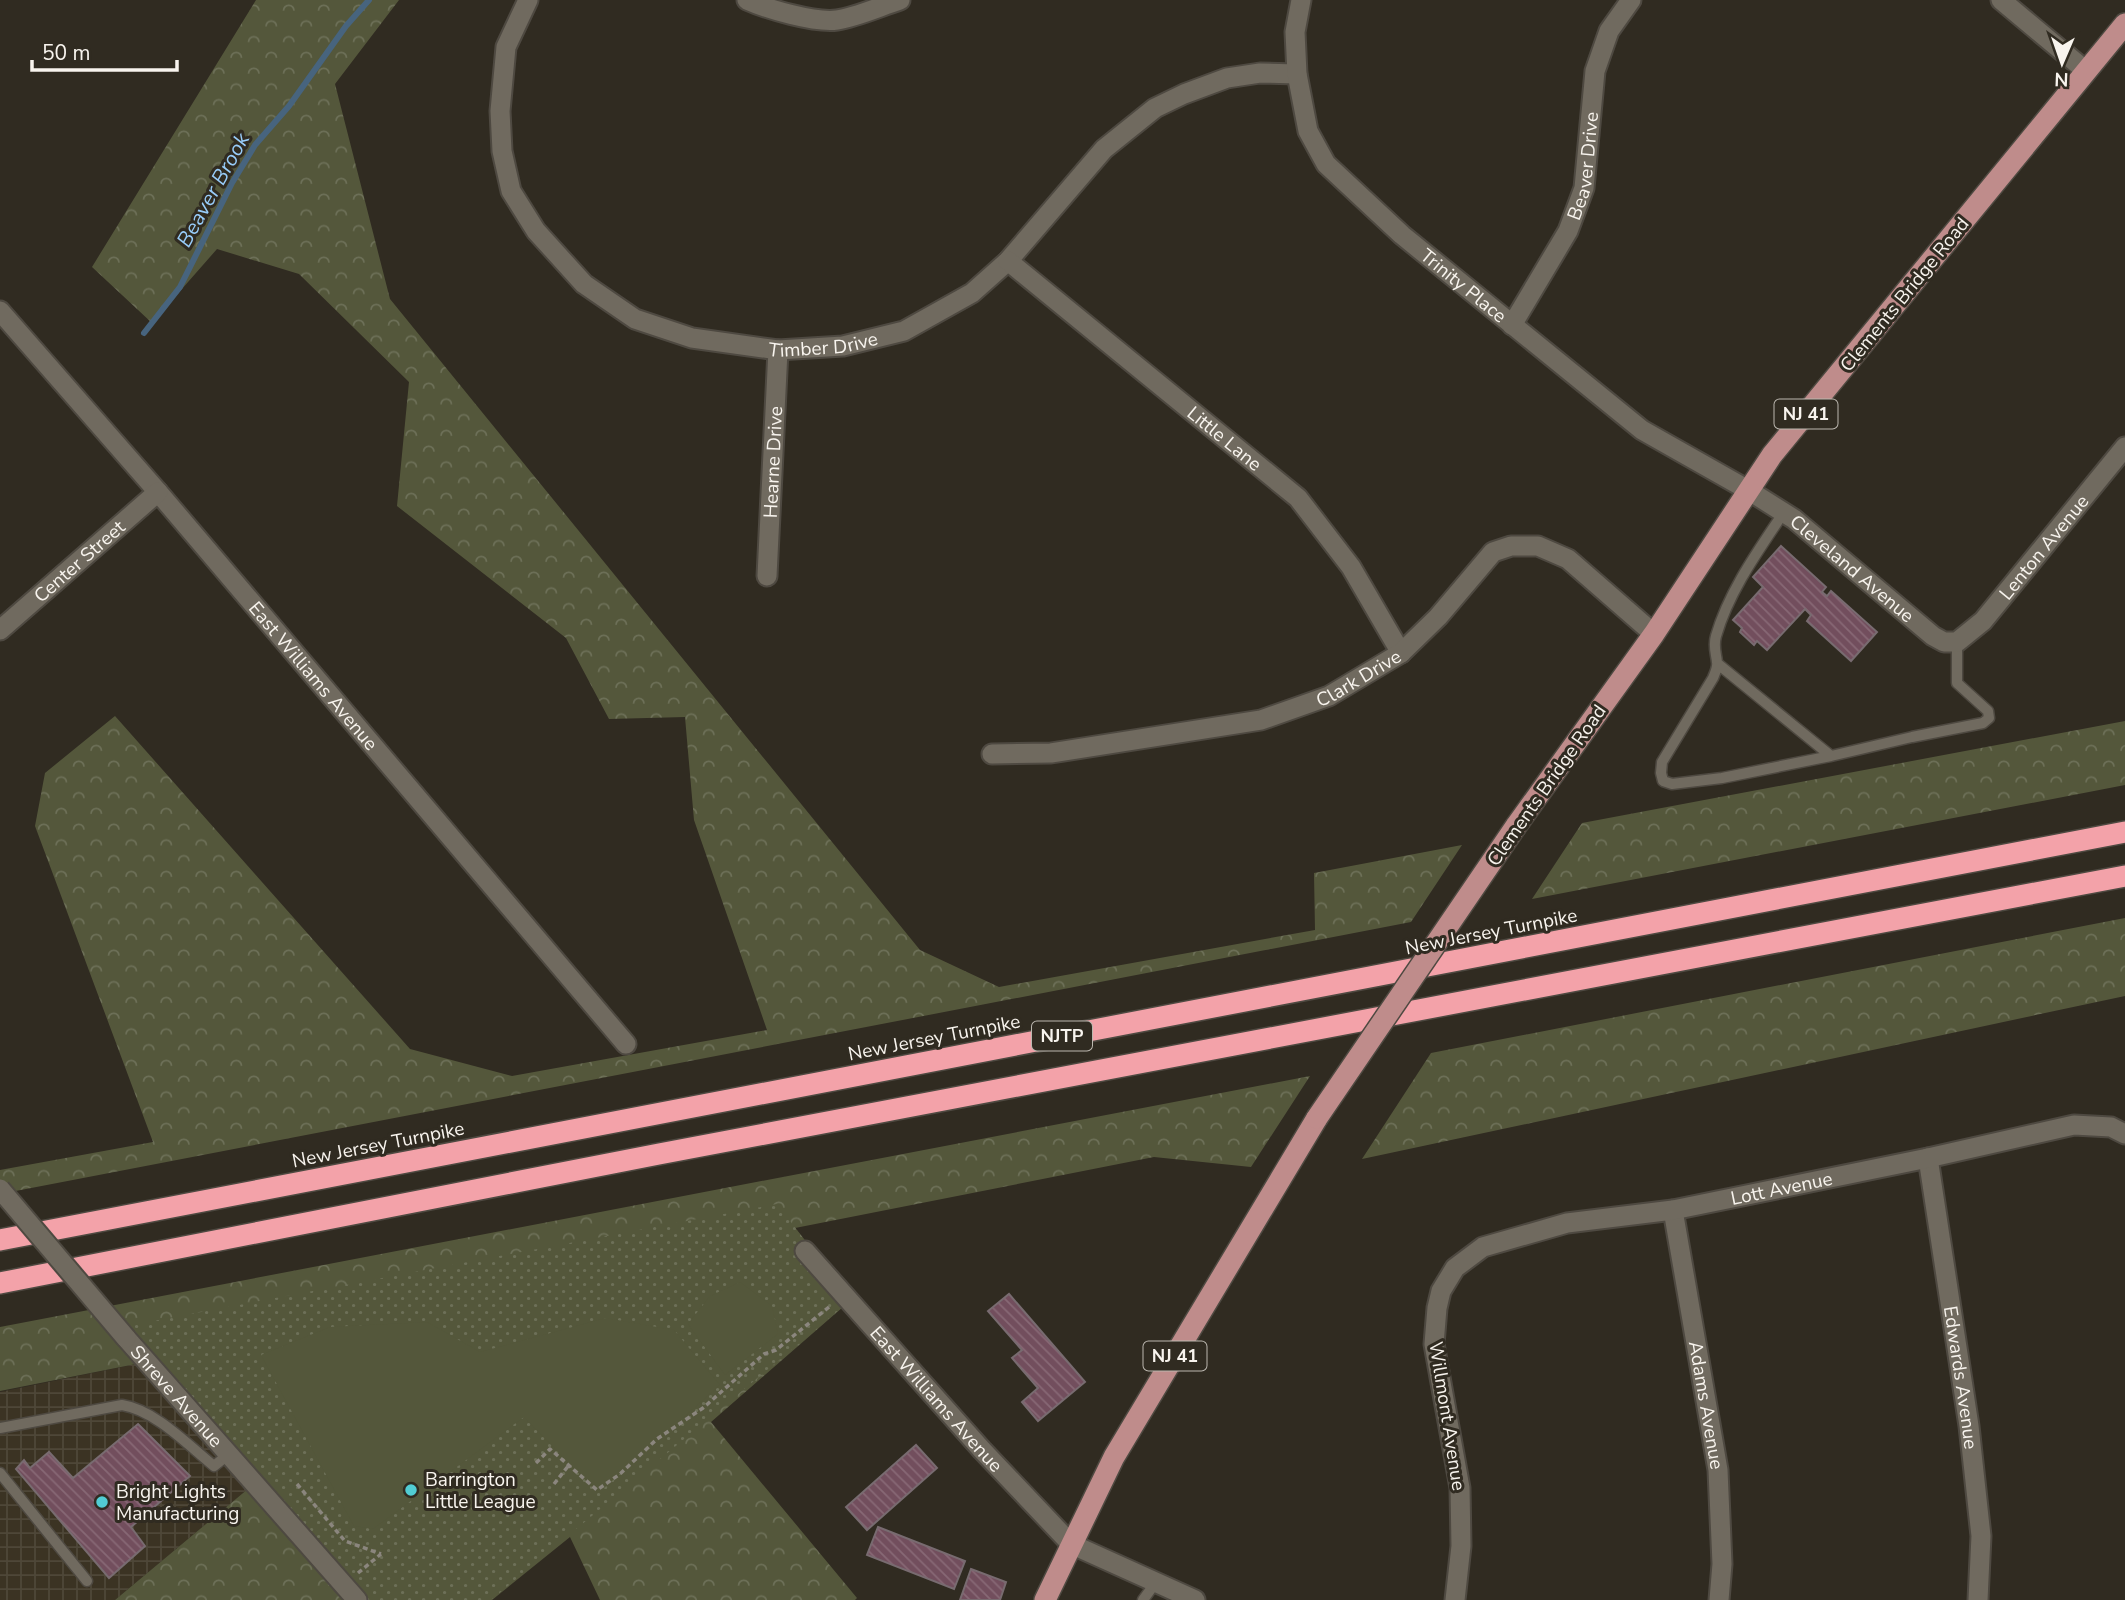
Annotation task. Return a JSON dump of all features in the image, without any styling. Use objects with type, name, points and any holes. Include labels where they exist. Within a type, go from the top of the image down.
[{"type":"highway","name":"New Jersey Turnpike","points":[[0,1240],[2125,832]]},
{"type":"highway","name":"NJTP","points":[[0,1283],[659,1154],[2125,876]]},
{"type":"main road","name":"Clements Bridge Road","points":[[1045,1600],[1114,1457],[1317,1118],[1516,826],[1654,634],[1772,455],[2125,24]]},
{"type":"street","name":"Timber Drive","points":[[528,0],[506,47],[499,111],[502,151],[511,191],[536,231],[584,284],[635,319],[692,338],[778,350],[843,346],[904,331],[972,293],[1008,261],[1104,149],[1155,108],[1227,78],[1260,73],[1297,75]]},
{"type":"street","points":[[747,0],[797,16],[836,20],[900,0]]},
{"type":"street","name":"Trinity Place","points":[[1301,0],[1295,32],[1297,75],[1308,131],[1326,164],[1402,235],[1643,430],[1748,490]]},
{"type":"street","name":"Beaver Drive","points":[[1512,325],[1568,231],[1584,188],[1595,71],[1609,31],[1631,0]]},
{"type":"street","points":[[2001,0],[2086,71]]},
{"type":"street","name":"Little Lane","points":[[1008,261],[1298,498],[1351,567],[1401,653]]},
{"type":"street","name":"East Williams Avenue","points":[[0,311],[158,492],[626,1044]]},
{"type":"street","name":"Hearne Drive","points":[[767,576],[778,350]]},
{"type":"street","name":"Lenton Avenue","points":[[1957,642],[1983,621],[2125,447]]},
{"type":"street","name":"Cleveland Avenue","points":[[1748,490],[1784,512],[1933,636],[1944,642],[1957,642]]},
{"type":"street","name":"Center Street","points":[[0,630],[158,492]]},
{"type":"street","name":"Clark Drive","points":[[992,754],[1051,753],[1261,720],[1329,696],[1401,653],[1438,617],[1493,552],[1511,546],[1538,546],[1568,559],[1654,634]]},
{"type":"street","name":"Lott Avenue","points":[[1449,1277],[1455,1268],[1483,1247],[1567,1223],[1672,1210],[2074,1125],[2111,1127],[2125,1134]]},
{"type":"street","name":"Edwards Avenue","points":[[1928,1158],[1969,1426],[1981,1536],[1978,1600]]},
{"type":"street","name":"Shreve Avenue","points":[[0,1189],[126,1338],[357,1600]]},
{"type":"street","name":"Adams Avenue","points":[[1672,1210],[1718,1470],[1722,1564],[1719,1600]]},
{"type":"street","name":"East Williams Avenue","points":[[805,1251],[972,1439],[1071,1544]]},
{"type":"street","name":"Willmont Avenue","points":[[1449,1277],[1441,1291],[1437,1308],[1434,1344],[1460,1488],[1461,1546],[1455,1600]]},
{"type":"street","points":[[1071,1544],[1193,1600]]},
{"type":"lane","points":[[1784,512],[1750,564],[1725,610],[1714,639],[1714,654],[1718,664],[1831,756]]},
{"type":"lane","points":[[1718,664],[1713,678],[1662,762],[1664,781],[1672,785],[1831,756],[1986,721],[1990,715],[1988,711],[1957,683],[1957,642]]},
{"type":"lane","points":[[0,1428],[122,1405],[135,1407],[150,1415],[214,1466],[229,1453]]},
{"type":"lane","points":[[0,1473],[87,1581]]},
{"type":"lane","points":[[1143,1600],[1156,1582]]},
{"type":"path","points":[[536,1463],[550,1449],[597,1490],[620,1474],[657,1439],[703,1408],[764,1353],[776,1350],[831,1305]]},
{"type":"path","points":[[554,1485],[569,1465]]},
{"type":"path","points":[[297,1485],[345,1541],[381,1554],[356,1574]]},
{"type":"shaded area","points":[[151,1361],[255,1483],[115,1600],[0,1600],[0,1392]]},
{"type":"green space","points":[[256,0],[399,0],[335,84],[390,299],[920,950],[999,987],[1315,930],[1314,873],[1462,845],[1411,922],[0,1194],[0,1170],[153,1142],[35,826],[45,773],[115,716],[410,1049],[512,1076],[767,1030],[694,820],[685,717],[609,719],[566,638],[397,506],[409,382],[299,274],[217,249],[152,323],[92,267]]},
{"type":"green space","points":[[2125,721],[2125,785],[1532,899],[1582,823]]},
{"type":"green space","points":[[2125,918],[2125,996],[1362,1159],[1431,1053]]},
{"type":"green space","points":[[1310,1076],[1251,1167],[1154,1157],[795,1228],[851,1300],[711,1422],[857,1598],[855,1600],[600,1600],[570,1537],[492,1600],[115,1600],[255,1483],[151,1361],[0,1391],[0,1327]]},
{"type":"green space","points":[[777,1204],[851,1300],[491,1600],[355,1600],[132,1325]]},
{"type":"green space","points":[[740,1282],[772,1306],[778,1334],[725,1375],[688,1324],[710,1296]]},
{"type":"green space","points":[[606,1318],[674,1330],[720,1385],[604,1488],[592,1487],[524,1417],[373,1529],[354,1526],[261,1355],[330,1327],[427,1322],[480,1352]]},
{"type":"building","points":[[1781,546],[1826,587],[1822,592],[1827,596],[1831,591],[1877,632],[1851,661],[1807,621],[1811,615],[1805,609],[1767,650],[1757,641],[1754,645],[1740,632],[1742,628],[1733,620],[1763,587],[1753,577]]},
{"type":"building","points":[[1009,1294],[1085,1382],[1038,1421],[1022,1402],[1038,1388],[1012,1358],[1022,1350],[988,1311]]},
{"type":"building","name":"Bright Lights Manufacturing","points":[[138,1424],[190,1476],[131,1527],[145,1546],[109,1578],[16,1469],[24,1460],[30,1468],[49,1452],[73,1478]]},
{"type":"building","points":[[916,1445],[937,1468],[867,1530],[846,1507]]},
{"type":"building","points":[[878,1527],[965,1561],[954,1589],[867,1555]]},
{"type":"building","points":[[971,1569],[1006,1582],[1000,1600],[960,1600]]},
{"type":"waterway","name":"Beaver Brook","points":[[144,333],[180,287],[232,183],[255,145],[289,106],[346,26],[369,0]]},
{"type":"place","name":"Barrington Little League","points":[[411,1490]]},
{"type":"place","name":"Bright Lights Manufacturing","points":[[102,1502]]}]
